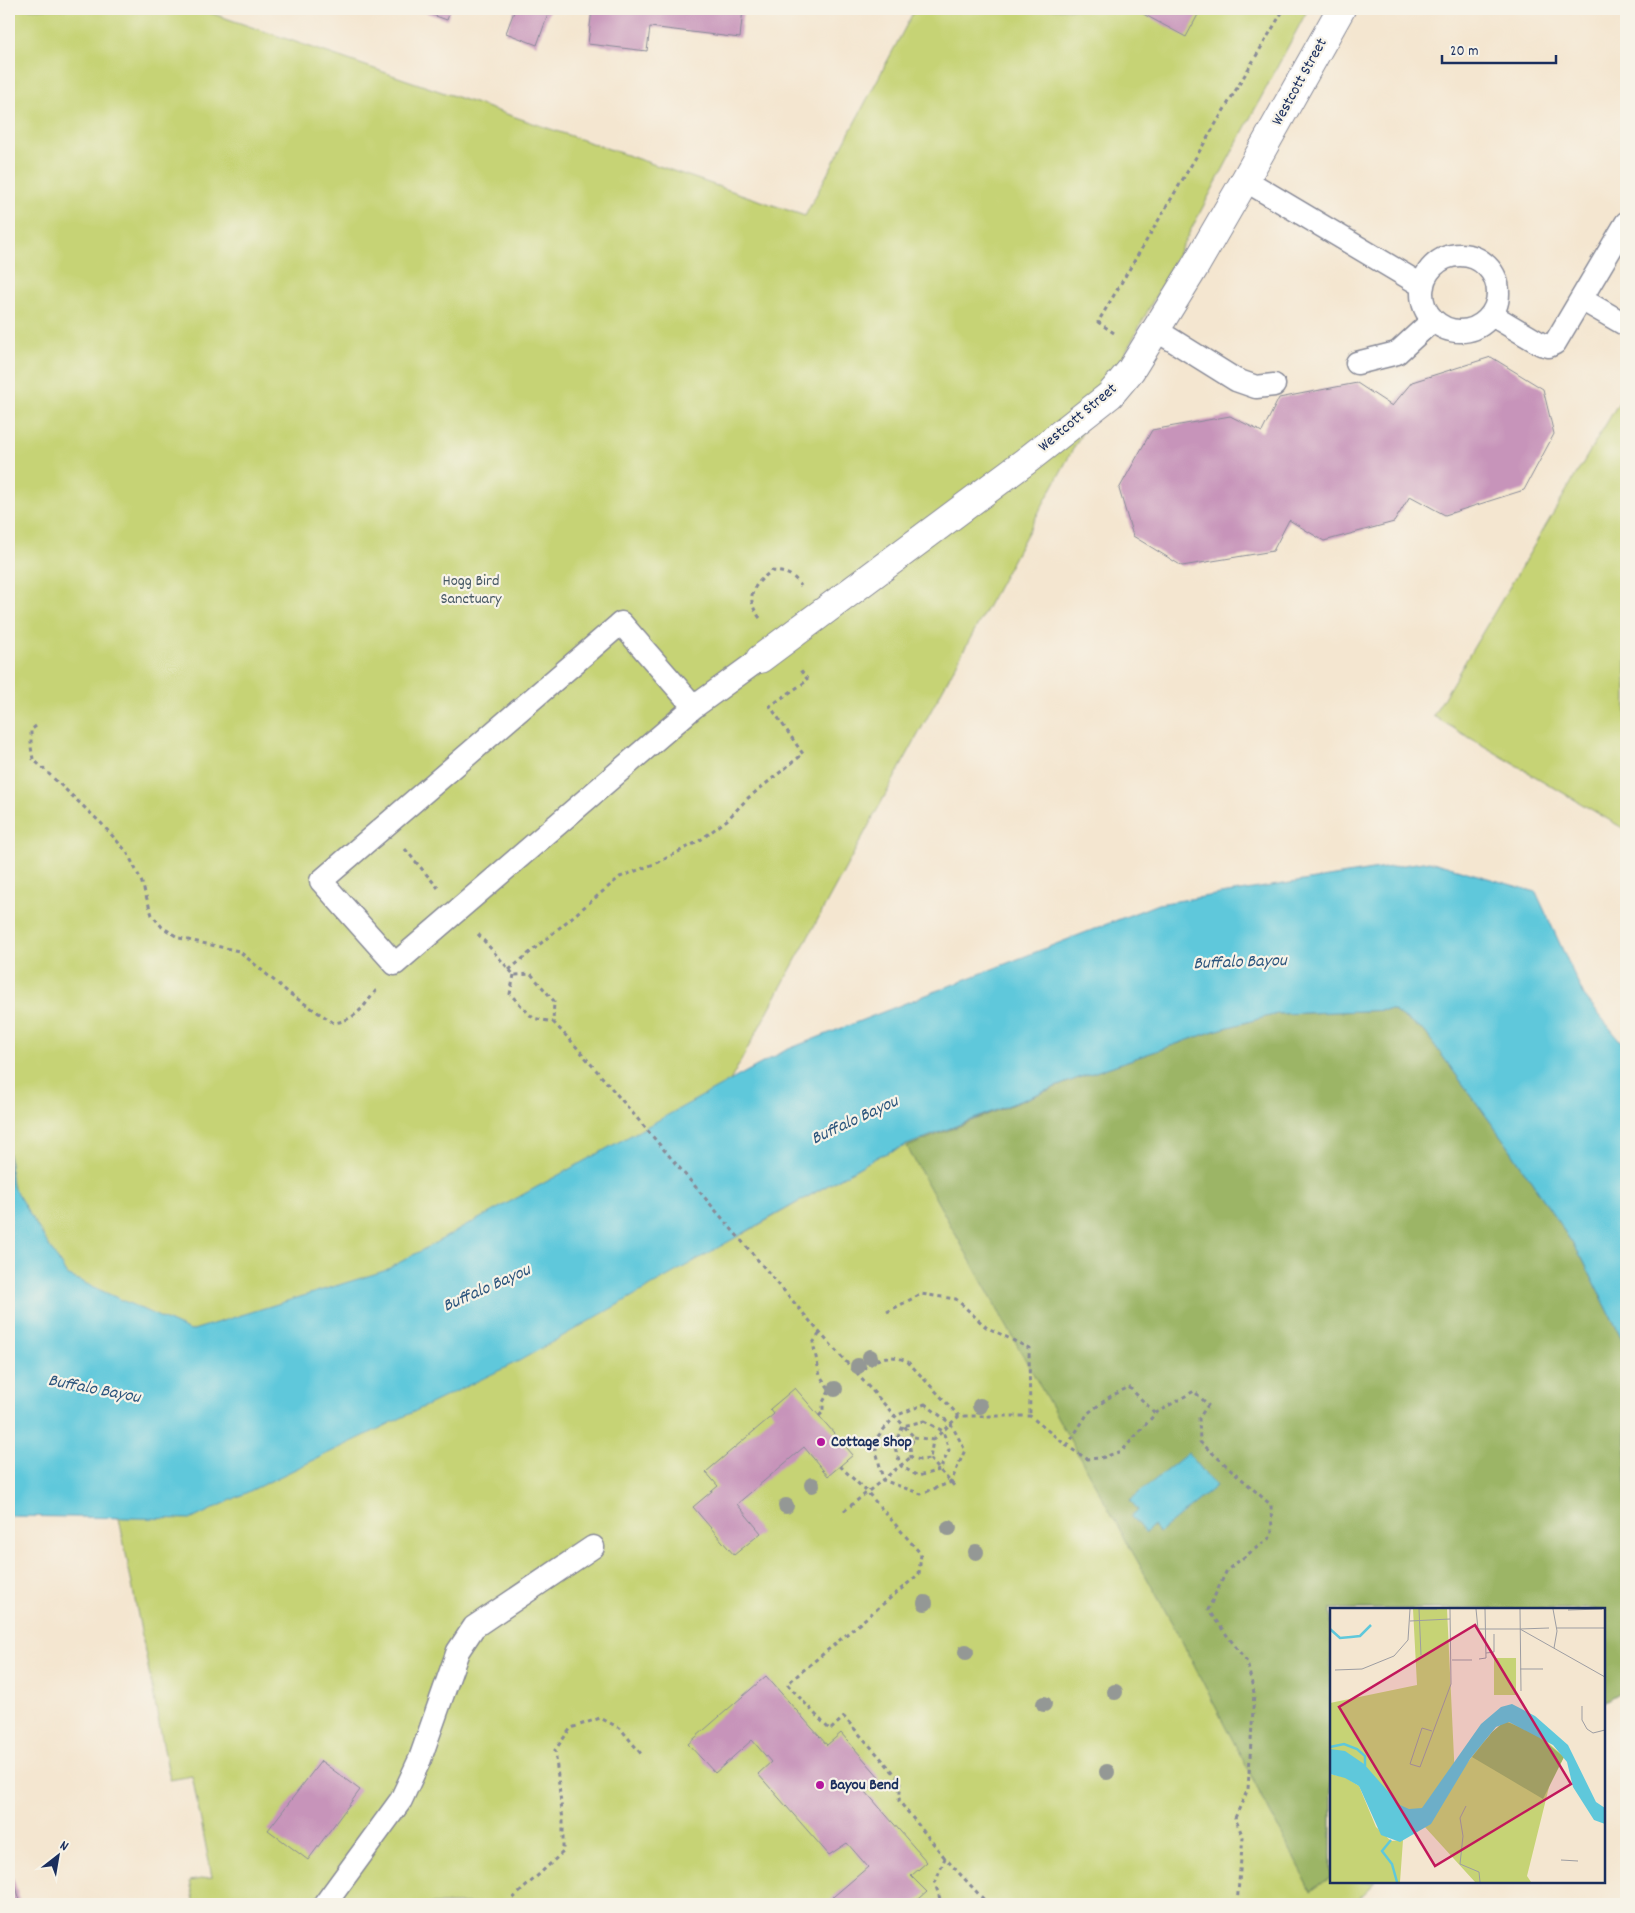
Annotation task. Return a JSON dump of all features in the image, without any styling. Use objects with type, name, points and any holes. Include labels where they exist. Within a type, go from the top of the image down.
[{"type":"street","name":"Westcott Street","points":[[760,659],[1110,395],[1131,370],[1156,330],[1245,180],[1341,9]]},
{"type":"lane","points":[[1245,180],[1423,286]]},
{"type":"lane","points":[[1492,315],[1541,344],[1549,346],[1555,343],[1626,223]]},
{"type":"lane","points":[[1454,254],[1466,254],[1478,258],[1488,266],[1496,277],[1499,290],[1498,303],[1492,315],[1483,324],[1471,330],[1458,331],[1445,328],[1433,320],[1426,310],[1422,298],[1426,275],[1433,265],[1442,258],[1454,254]]},
{"type":"lane","points":[[1581,299],[1626,325]]},
{"type":"lane","points":[[1357,363],[1397,353],[1433,320]]},
{"type":"lane","points":[[1156,330],[1236,380],[1256,387],[1274,385]]},
{"type":"lane","points":[[694,707],[621,623],[321,881],[395,964],[694,707],[760,659]]},
{"type":"lane","points":[[325,1904],[401,1800],[420,1759],[458,1651],[474,1627],[593,1547]]},
{"type":"path","points":[[1111,340],[1115,332],[1098,322],[1284,9]]},
{"type":"path","points":[[762,621],[752,603],[752,592],[760,579],[772,570],[795,576],[801,586],[809,580]]},
{"type":"path","points":[[509,970],[620,877],[659,862],[699,841],[727,820],[748,798],[803,754],[770,706],[808,680],[797,667]]},
{"type":"path","points":[[36,726],[31,730],[33,759],[101,823],[127,852],[139,875],[152,916],[162,927],[179,938],[239,951],[290,994],[334,1023],[344,1022],[361,1010],[395,964]]},
{"type":"path","points":[[385,826],[509,970],[514,975],[531,974],[554,1001],[552,1022]]},
{"type":"path","points":[[514,975],[510,994],[533,1018],[552,1022],[573,1043],[820,1333],[903,1426],[914,1437],[932,1440]]},
{"type":"path","points":[[887,1312],[921,1294],[956,1299],[986,1326],[1029,1348],[1030,1416]]},
{"type":"path","points":[[819,1416],[823,1412],[823,1402],[830,1390],[820,1376],[813,1344],[820,1333]]},
{"type":"path","points":[[857,1374],[883,1356],[898,1357],[908,1362],[960,1416]]},
{"type":"path","points":[[1068,1446],[1088,1413],[1111,1396],[1129,1387],[1156,1413]]},
{"type":"path","points":[[955,1487],[930,1459],[932,1440],[960,1416],[1030,1416],[1087,1459],[1102,1458],[1122,1451],[1156,1413],[1194,1391],[1208,1405],[1199,1418],[1200,1442],[1271,1505],[1272,1536],[1227,1570],[1208,1610],[1247,1662],[1254,1693],[1248,1789],[1236,1818],[1243,1837],[1237,1904]]},
{"type":"path","points":[[925,1404],[951,1424],[965,1450],[951,1482],[921,1494],[883,1480],[874,1441],[895,1416],[925,1404]]},
{"type":"path","points":[[903,1426],[924,1421],[943,1430],[949,1450],[940,1470]]},
{"type":"path","points":[[903,1426],[894,1445],[901,1466],[918,1476],[940,1470]]},
{"type":"path","points":[[911,1457],[910,1447],[914,1437]]},
{"type":"path","points":[[844,1511],[911,1457]]},
{"type":"path","points":[[911,1457],[920,1460],[930,1459]]},
{"type":"path","points":[[840,1466],[868,1493],[921,1554],[919,1574],[788,1684],[830,1730],[844,1717],[901,1781],[899,1801],[945,1858],[988,1904]]},
{"type":"path","points":[[507,1904],[563,1852],[564,1821],[555,1750],[571,1728],[600,1718],[620,1728],[642,1755]]},
{"type":"path","points":[[934,1904],[940,1899],[935,1883],[945,1858]]},
{"type":"green space","name":"Hogg Bird Sanctuary","points":[[9,9],[199,9],[805,216],[915,9],[1308,9],[1135,335],[724,1092],[734,1236],[743,1234],[879,1156],[1081,1077],[1626,1347],[1626,1690],[1605,1702],[1605,1608],[1330,1608],[1330,1883],[1375,1883],[1353,1904],[195,1904],[190,1881],[212,1877],[192,1776],[170,1780],[119,1518],[9,1499]]},
{"type":"green space","points":[[1626,393],[1626,830],[1433,716]]},
{"type":"green space","points":[[1392,1010],[1425,1032],[1508,1146],[1582,1258],[1626,1347],[1626,1690],[1605,1702],[1605,1608],[1330,1608],[1330,1878],[1311,1891],[1172,1623],[907,1147],[1081,1077],[1214,1031],[1277,1014]]},
{"type":"water","name":"Buffalo Bayou","points":[[1429,861],[1536,892],[1584,996],[1626,1048],[1626,1347],[1582,1258],[1508,1146],[1425,1032],[1392,1010],[1277,1014],[1214,1031],[1081,1077],[879,1156],[519,1361],[192,1519],[9,1516],[9,1155],[12,1185],[67,1275],[190,1331],[384,1271],[786,1050],[1158,904]]},
{"type":"water","points":[[1188,1453],[1216,1486],[1159,1533],[1153,1526],[1145,1533],[1131,1516],[1138,1510],[1130,1500]]},
{"type":"building","points":[[416,9],[451,9],[447,20]]},
{"type":"building","points":[[515,9],[550,9],[537,45],[506,33]]},
{"type":"building","points":[[592,9],[743,9],[740,38],[650,27],[647,51],[588,44]]},
{"type":"building","points":[[1134,9],[1201,9],[1186,37]]},
{"type":"building","points":[[1491,357],[1543,389],[1554,434],[1524,490],[1445,515],[1410,496],[1394,522],[1324,541],[1289,520],[1273,551],[1182,566],[1133,536],[1119,489],[1152,430],[1230,416],[1262,432],[1279,398],[1357,383],[1392,406],[1412,382]]},
{"type":"building","points":[[795,1388],[853,1455],[828,1476],[804,1447],[737,1504],[761,1533],[734,1555],[693,1507],[718,1486],[706,1472],[774,1414],[770,1409]]},
{"type":"building","name":"Bayou Bend","points":[[766,1676],[827,1745],[841,1733],[880,1778],[866,1792],[927,1862],[911,1876],[927,1892],[913,1904],[829,1904],[827,1902],[868,1867],[847,1843],[829,1855],[758,1774],[771,1762],[752,1740],[715,1773],[688,1744]]},
{"type":"building","points":[[321,1761],[360,1790],[308,1860],[268,1830]]},
{"type":"building","points":[[9,1863],[21,1904],[9,1904]]},
{"type":"place","name":"Cottage Shop","points":[[821,1442]]},
{"type":"place","name":"Bayou Bend","points":[[820,1785]]}]
